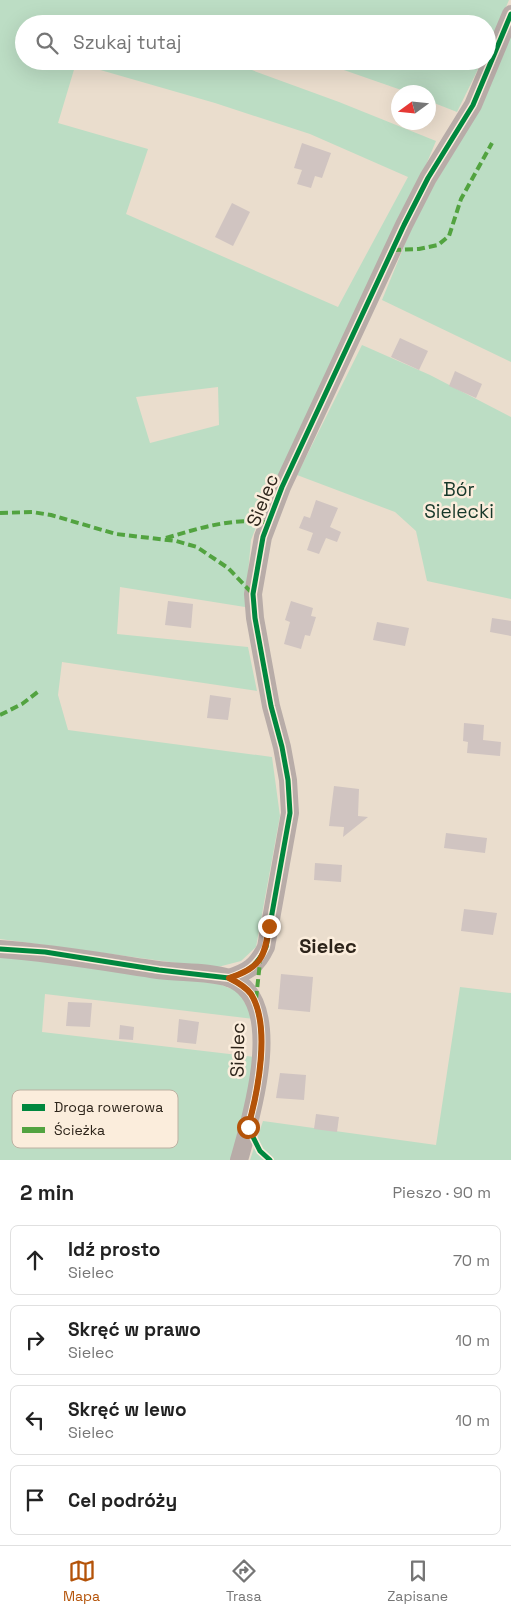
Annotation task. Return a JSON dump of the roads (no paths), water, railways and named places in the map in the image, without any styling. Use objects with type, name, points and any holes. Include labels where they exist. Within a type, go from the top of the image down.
[{"type":"street","name":"Sielec","points":[[496,50],[511,14]]},
{"type":"street","name":"Sielec","points":[[229,978],[252,969],[260,960],[266,947],[290,813],[288,780],[271,706],[255,618],[253,594],[263,537],[282,487],[404,225],[428,178],[473,104],[487,70]]},
{"type":"street","points":[[0,948],[45,952],[159,970],[229,978]]},
{"type":"street","name":"Sielec","points":[[229,978],[249,992],[256,1004],[260,1020],[256,1099],[239,1160]]},
{"type":"district","name":"Sielec","points":[[328,946]]},
{"type":"park label","name":"Bór Sielecki","points":[[459,500]]}]
